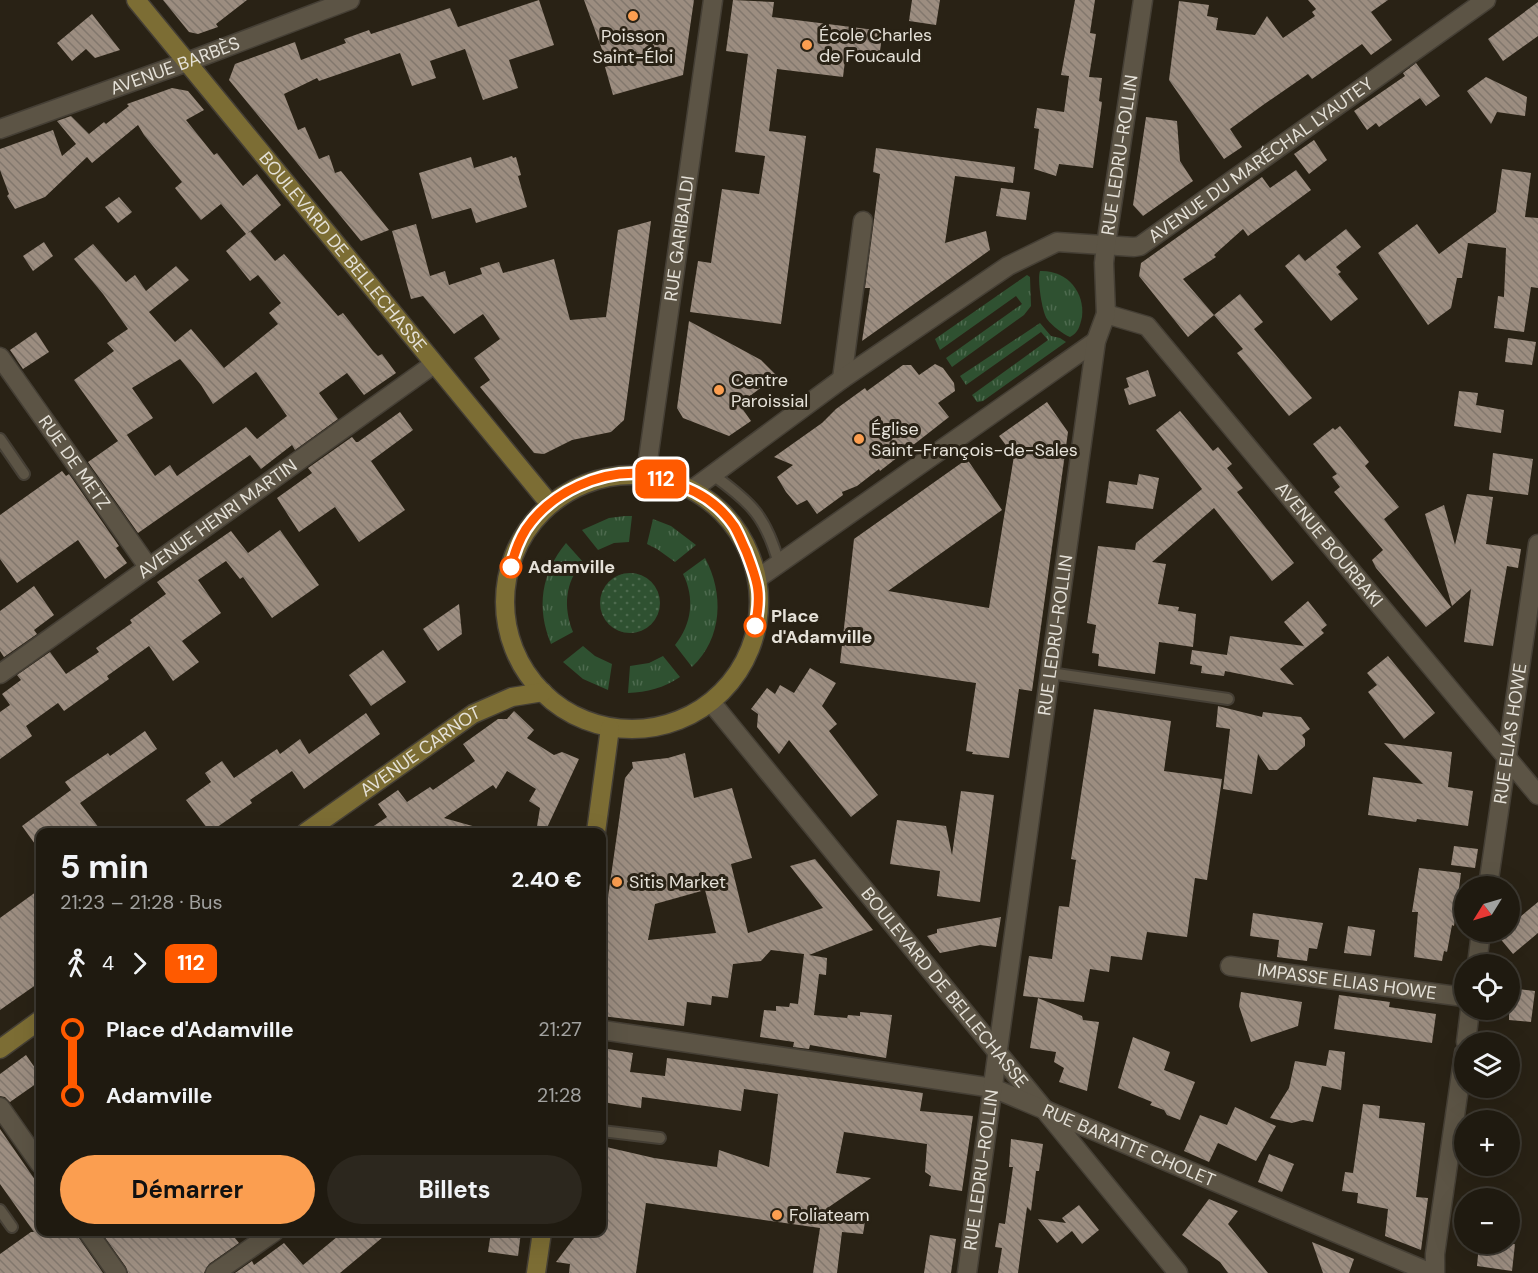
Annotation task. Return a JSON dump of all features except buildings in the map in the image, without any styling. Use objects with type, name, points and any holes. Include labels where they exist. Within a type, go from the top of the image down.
[{"type":"street","name":"BOULEVARD DE BELLECHASSE","points":[[136,0],[549,503]]},
{"type":"street","name":"AVENUE BARBÈS","points":[[0,129],[187,62],[350,0]]},
{"type":"street","name":"RUE GARIBALDI","points":[[646,474],[713,0]]},
{"type":"street","name":"RUE LEDRU-ROLLIN","points":[[967,1273],[1096,341],[1106,314],[1104,263],[1106,245],[1143,0]]},
{"type":"street","name":"AVENUE DU MARÉCHAL LYAUTEY","points":[[693,489],[842,379],[1008,266],[1057,242],[1140,246],[1486,0]]},
{"type":"street","points":[[842,379],[863,221]]},
{"type":"street","name":"AVENUE BOURBAKI","points":[[1106,314],[1147,326],[1538,795]]},
{"type":"street","points":[[757,579],[1096,341]]},
{"type":"street","name":"RUE DE METZ","points":[[0,357],[149,568]]},
{"type":"street","name":"AVENUE HENRI MARTIN","points":[[0,674],[434,364]]},
{"type":"street","points":[[646,474],[693,489],[721,510],[736,528],[757,579],[759,604],[751,648],[733,679],[711,702],[680,720],[636,729],[610,728],[581,719],[555,704],[527,675],[515,653],[506,626],[507,580],[514,554],[526,529],[549,503],[584,483],[614,475],[646,474]]},
{"type":"street","name":"RUE ELIAS HOWE","points":[[1489,876],[1506,756],[1534,595],[1538,544]]},
{"type":"street","name":"AVENUE CARNOT","points":[[312,828],[473,714],[512,697],[543,692]]},
{"type":"street","name":"BOULEVARD DE BELLECHASSE","points":[[711,702],[1178,1273]]},
{"type":"street","points":[[597,828],[610,728]]},
{"type":"street","name":"IMPASSE ELIAS HOWE","points":[[1230,966],[1454,996]]},
{"type":"street","points":[[0,1049],[36,1023]]},
{"type":"street","name":"RUE BARATTE CHOLET","points":[[606,1031],[993,1088],[1433,1273]]},
{"type":"street","points":[[1433,1273],[1458,1098]]},
{"type":"street","points":[[0,1107],[36,1158]]},
{"type":"street","points":[[91,1236],[117,1273]]},
{"type":"street","points":[[215,1273],[268,1236]]},
{"type":"street","points":[[536,1273],[541,1236]]},
{"type":"lane","points":[[0,439],[24,474]]},
{"type":"lane","points":[[713,475],[739,493],[759,513],[772,537],[779,564]]},
{"type":"lane","points":[[1050,673],[1228,699]]},
{"type":"lane","points":[[606,1131],[660,1138]]},
{"type":"lane","points":[[0,1210],[12,1227]]},
{"type":"green space","points":[[1040,271],[1058,274],[1072,284],[1077,291],[1082,317],[1078,329],[1070,337],[1049,322],[1045,315],[1040,288]]},
{"type":"green space","points":[[1027,275],[1030,277],[1031,306],[1024,315],[952,367],[946,358],[1022,304],[1016,296],[940,350],[935,339]]},
{"type":"green space","points":[[1040,323],[1051,336],[1066,342],[983,401],[977,402],[972,395],[1048,340],[1041,332],[966,385],[960,376]]},
{"type":"green space","points":[[632,516],[629,542],[614,543],[598,550],[582,530],[609,518]]},
{"type":"green space","points":[[653,519],[671,526],[696,545],[675,562],[647,544]]},
{"type":"green space","points":[[566,543],[583,562],[569,586],[567,604],[573,632],[551,644],[544,617],[544,591],[551,566]]},
{"type":"green space","points":[[705,558],[715,586],[717,615],[710,643],[692,667],[675,645],[685,628],[690,611],[689,592],[683,574]]},
{"type":"green space","points":[[630,573],[642,575],[655,586],[660,603],[658,615],[647,628],[630,633],[618,631],[605,620],[600,603],[602,591],[613,578]]},
{"type":"green space","points":[[583,646],[595,656],[612,664],[608,690],[583,679],[563,662]]},
{"type":"green space","points":[[663,656],[680,677],[655,689],[628,693],[630,666],[649,663]]},
{"type":"bus line","name":"112","points":[[511,567],[514,554],[526,529],[549,503],[584,483],[614,475],[646,474],[693,489],[721,510],[736,528],[757,579],[759,604],[755,626]]},
{"type":"place","name":"Poisson Saint-Éloi","points":[[633,16]]},
{"type":"place","name":"École Charles de Foucauld","points":[[807,45]]},
{"type":"place","name":"Centre Paroissial","points":[[719,390]]},
{"type":"place","name":"Église Saint-François-de-Sales","points":[[859,439]]},
{"type":"place","name":"Adamville","points":[[511,567]]},
{"type":"place","name":"Place d'Adamville","points":[[755,626]]},
{"type":"place","name":"Sitis Market","points":[[617,882]]},
{"type":"place","name":"Foliateam","points":[[777,1215]]}]
